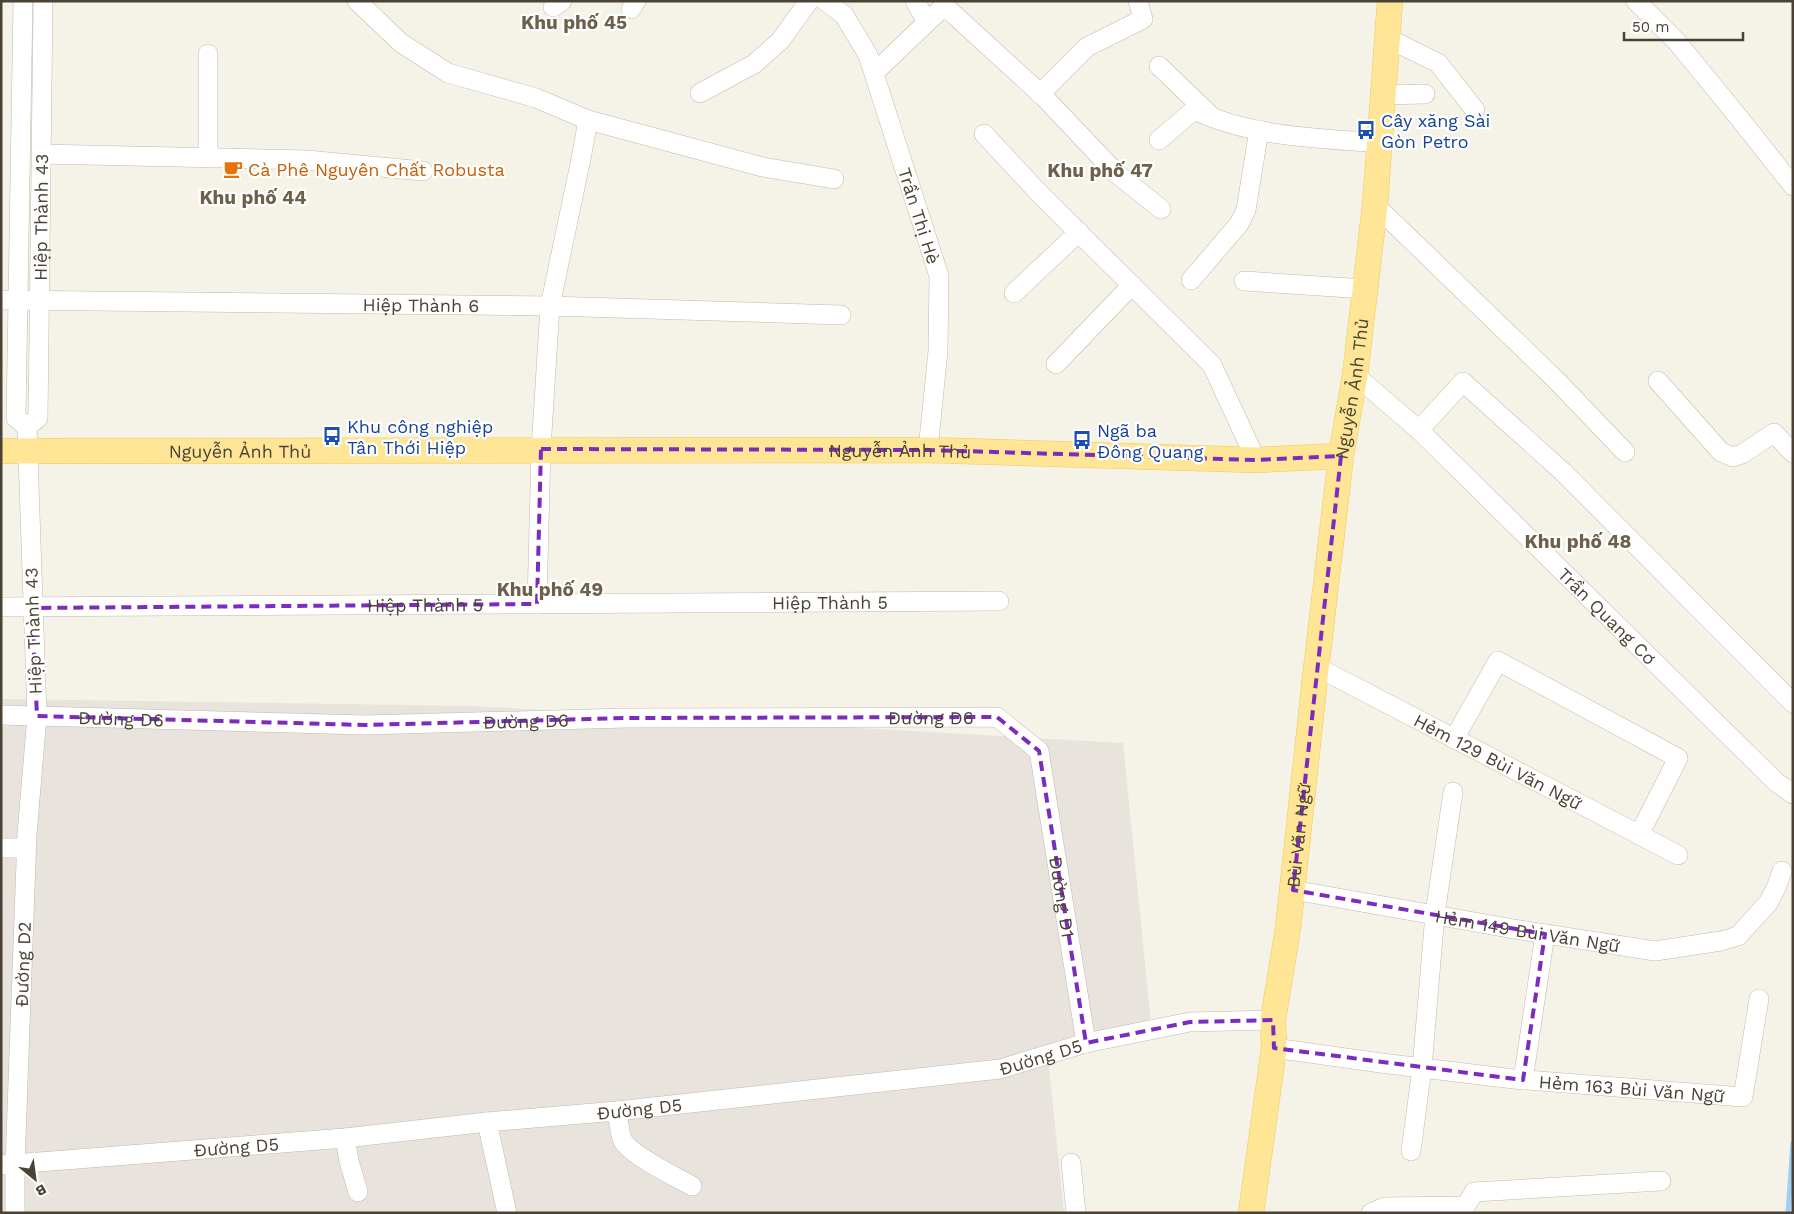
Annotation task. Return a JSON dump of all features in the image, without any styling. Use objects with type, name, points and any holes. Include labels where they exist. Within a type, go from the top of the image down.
[{"type":"main road","name":"Nguyễn Ảnh Thủ","points":[[1,451],[27,439],[541,449],[928,450],[1256,460],[1341,456],[1354,375],[1375,205],[1390,1]]},
{"type":"main road","name":"Bùi Văn Ngữ","points":[[1251,1213],[1274,1048],[1273,1020],[1293,890],[1341,456]]},
{"type":"street","name":"Hiệp Thành 43","points":[[23,1],[10,300],[16,418],[27,439],[36,716]]},
{"type":"street","name":"Hiệp Thành 43","points":[[27,439],[38,418],[43,1]]},
{"type":"street","points":[[357,1],[401,43],[448,73],[536,98],[588,120],[754,164],[834,179]]},
{"type":"street","points":[[700,92],[754,64],[780,42],[809,1]]},
{"type":"street","name":"Trần Thị Hè","points":[[824,1],[844,15],[868,55],[939,276],[938,351],[928,450]]},
{"type":"street","points":[[915,1],[927,22]]},
{"type":"street","points":[[1040,94],[1087,47],[1143,18],[1138,1]]},
{"type":"street","points":[[1636,1],[1677,42],[1793,186]]},
{"type":"street","points":[[874,73],[941,9],[950,11],[1040,94],[1116,173],[1161,209]]},
{"type":"street","points":[[1387,38],[1438,63],[1475,110]]},
{"type":"street","points":[[208,54],[208,158]]},
{"type":"street","points":[[1159,66],[1216,121]]},
{"type":"street","points":[[1382,95],[1425,94]]},
{"type":"street","points":[[1159,140],[1194,110],[1216,121],[1291,136],[1379,143]]},
{"type":"street","points":[[537,604],[541,449],[550,306],[588,120]]},
{"type":"street","points":[[1191,280],[1239,224],[1246,210],[1259,130]]},
{"type":"street","points":[[984,134],[1038,192],[1212,365],[1256,460]]},
{"type":"street","points":[[41,154],[307,160],[423,171]]},
{"type":"street","points":[[1375,205],[1556,380],[1625,452]]},
{"type":"street","points":[[1014,293],[1079,232]]},
{"type":"street","points":[[1244,281],[1365,289]]},
{"type":"street","points":[[1056,364],[1132,285]]},
{"type":"street","name":"Hiệp Thành 6","points":[[10,300],[550,306],[841,314]]},
{"type":"street","name":"Trần Quang Cơ","points":[[1354,375],[1419,430],[1776,782],[1793,794]]},
{"type":"street","points":[[1658,381],[1722,452],[1733,456],[1742,454],[1774,433],[1793,453]]},
{"type":"street","points":[[1419,430],[1463,382],[1563,472],[1793,703]]},
{"type":"street","name":"Hiệp Thành 5","points":[[1,607],[999,601]]},
{"type":"street","points":[[1454,739],[1498,661],[1678,758],[1639,835]]},
{"type":"street","name":"Hẻm 129 Bùi Văn Ngữ","points":[[1317,667],[1678,855]]},
{"type":"street","name":"Đường D6","points":[[1,715],[365,725],[626,718],[997,717],[1039,751]]},
{"type":"street","name":"Đường D2","points":[[15,1213],[8,1165],[26,848],[36,716]]},
{"type":"street","name":"Đường D1","points":[[1039,751],[1086,1043]]},
{"type":"street","points":[[1411,1151],[1422,1068],[1435,914],[1453,792]]},
{"type":"street","points":[[1,848],[26,848]]},
{"type":"street","name":"Hẻm 149 Bùi Văn Ngữ","points":[[1293,890],[1545,934],[1655,951],[1721,941],[1738,936],[1768,903],[1782,871]]},
{"type":"street","points":[[1523,1080],[1545,934]]},
{"type":"street","name":"Hẻm 163 Bùi Văn Ngữ","points":[[1274,1048],[1523,1080],[1743,1097],[1760,999]]},
{"type":"street","name":"Đường D5","points":[[8,1165],[345,1138],[487,1122],[617,1111],[1000,1069],[1086,1043],[1190,1022],[1273,1020]]},
{"type":"street","points":[[617,1111],[622,1138],[627,1147],[692,1186]]},
{"type":"street","points":[[487,1122],[507,1213]]},
{"type":"street","points":[[345,1138],[358,1192]]},
{"type":"street","points":[[1071,1163],[1076,1213]]},
{"type":"street","points":[[1371,1213],[1385,1207],[1466,1206],[1474,1192],[1661,1181]]},
{"type":"highlighted area","points":[[541,449],[928,450],[1256,460],[1341,456],[1293,890],[1545,934],[1523,1080],[1274,1048],[1273,1020],[1190,1022],[1086,1043],[1039,751],[997,717],[626,718],[365,725],[37,716],[32,608],[537,604]]},
{"type":"shaded area","points":[[1,699],[474,706],[1123,743],[1151,1024],[1047,1048],[1064,1213],[1,1213]]},
{"type":"waterway","points":[[1788,1213],[1793,1143]]},
{"type":"place","name":"Cây xăng Sài Gòn Petro","points":[[1366,130]]},
{"type":"place","name":"Cà Phê Nguyên Chất Robusta","points":[[233,169]]},
{"type":"place","name":"Khu công nghiệp Tân Thới Hiệp","points":[[332,436]]},
{"type":"place","name":"Ngã ba Đông Quang","points":[[1082,440]]},
{"type":"district","name":"Khu phố 45","points":[[574,22]]},
{"type":"district","name":"Khu phố 47","points":[[1100,170]]},
{"type":"district","name":"Khu phố 44","points":[[253,197]]},
{"type":"district","name":"Khu phố 48","points":[[1578,541]]},
{"type":"district","name":"Khu phố 49","points":[[550,589]]}]
